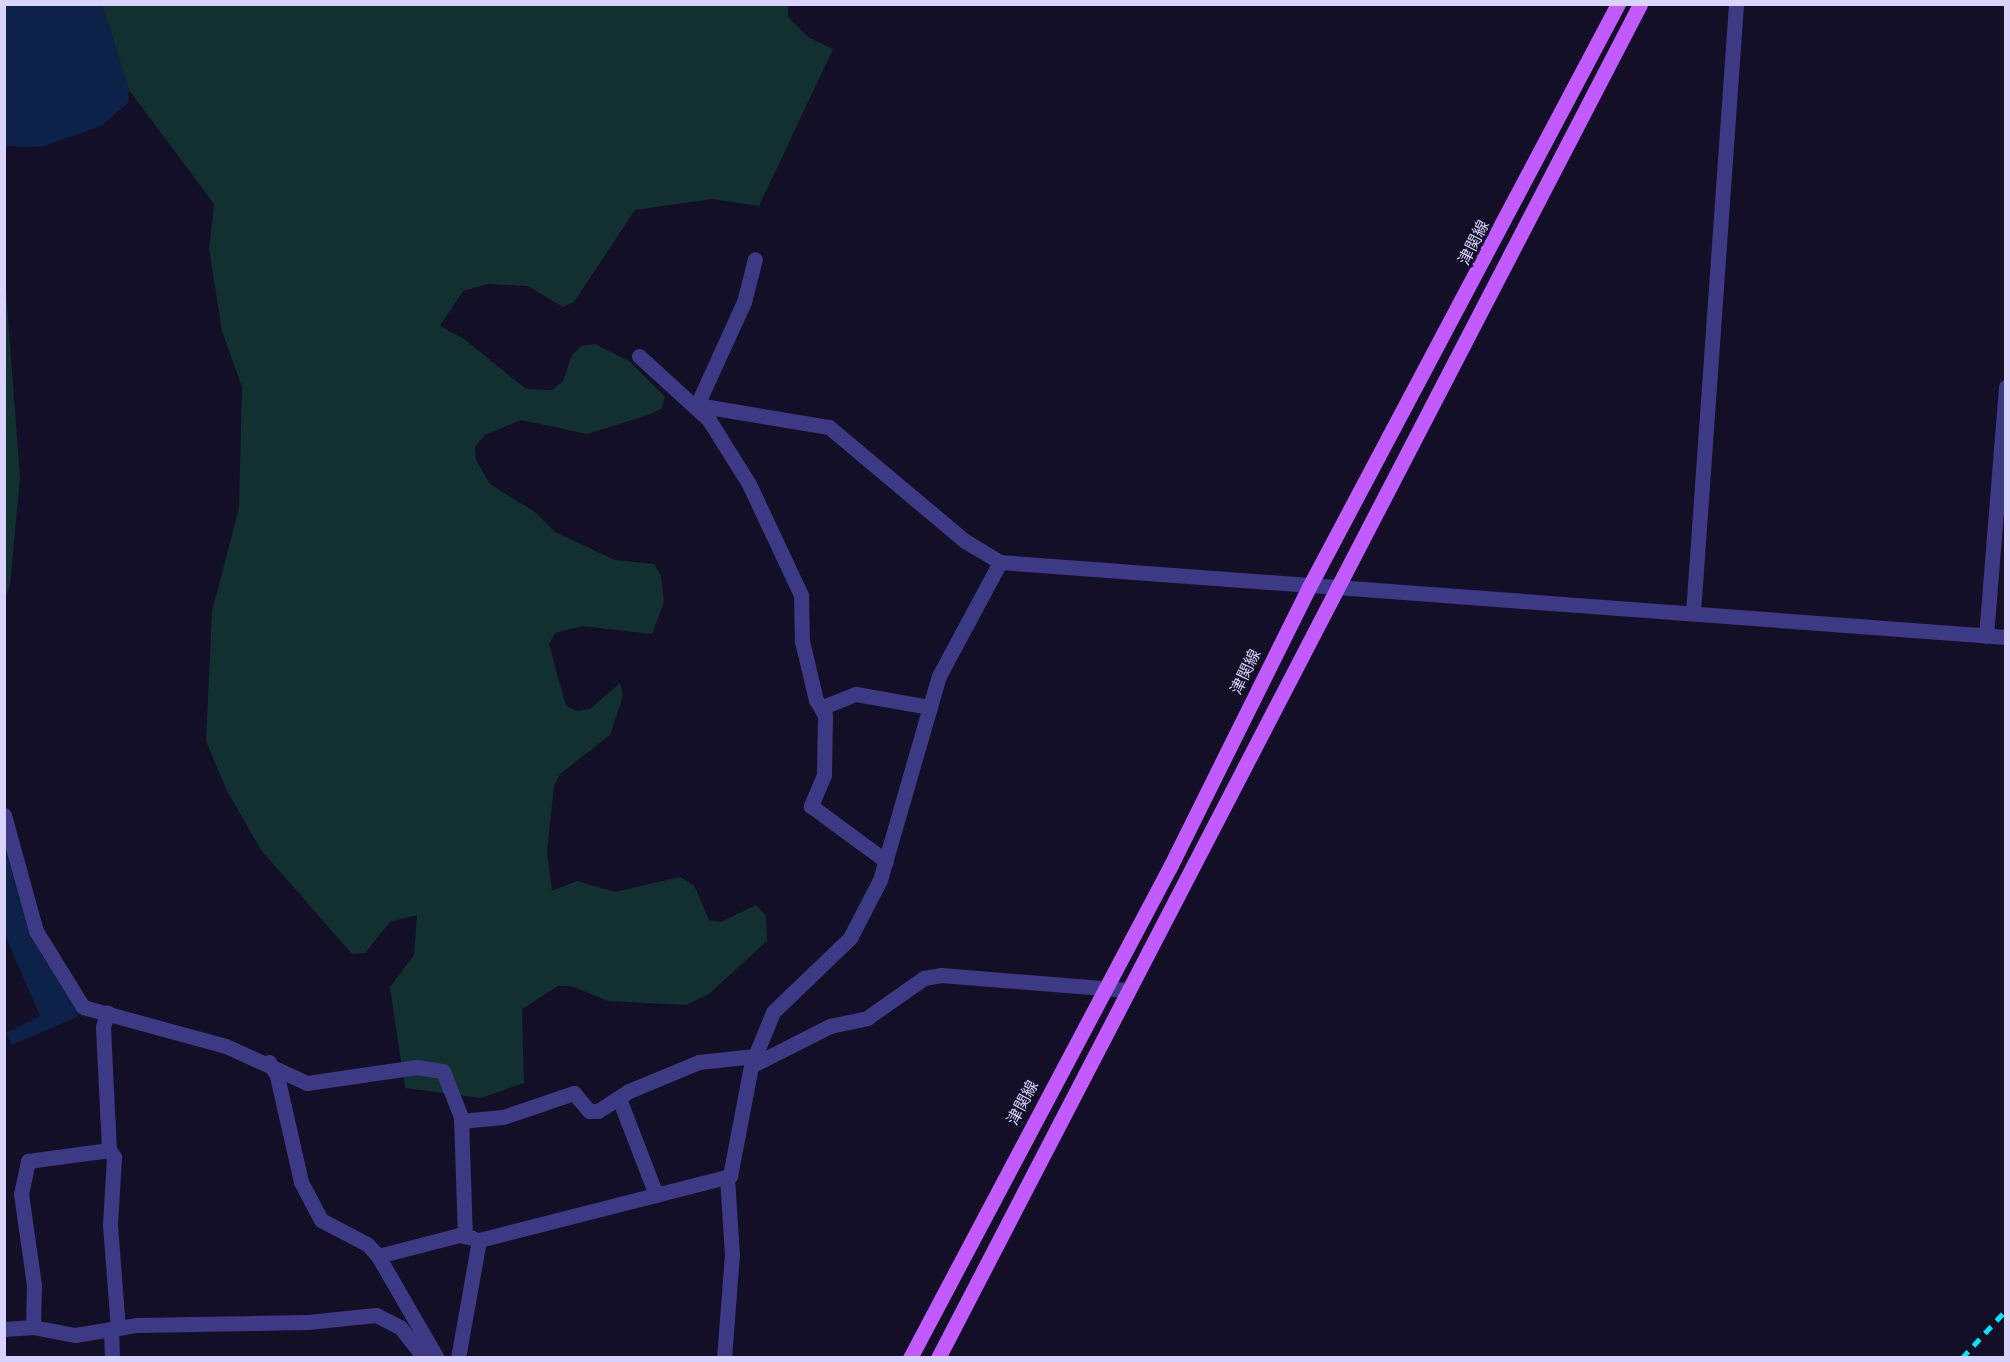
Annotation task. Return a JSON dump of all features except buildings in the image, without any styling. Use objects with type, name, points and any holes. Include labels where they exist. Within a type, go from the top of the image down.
[{"type":"main road","name":"津関線","points":[[910,1358],[1103,988],[1171,865],[1309,587],[1618,4]]},
{"type":"main road","points":[[938,1358],[1335,588],[1640,4]]},
{"type":"street","points":[[1693,613],[1736,4]]},
{"type":"street","points":[[698,405],[744,302],[755,259]]},
{"type":"street","points":[[639,356],[698,405],[748,484],[801,595],[802,641],[816,700],[823,707],[824,775],[811,806],[886,861]]},
{"type":"street","points":[[1986,636],[2006,387]]},
{"type":"street","points":[[698,405],[829,427],[965,541],[999,562],[1309,587],[2006,637]]},
{"type":"street","points":[[724,1358],[732,1255],[727,1178],[753,1061],[773,1012],[850,938],[886,861],[939,676],[999,562]]},
{"type":"street","points":[[823,707],[856,694],[930,707]]},
{"type":"street","points":[[4,815],[36,931],[83,1007],[107,1012],[269,1062],[318,1084],[417,1067],[439,1069],[450,1085],[462,1121],[472,1238],[458,1358]]},
{"type":"street","points":[[462,1121],[503,1117],[574,1093],[591,1112],[620,1101],[629,1091],[699,1062],[753,1061],[830,1026],[867,1018],[924,978],[940,975],[1127,990]]},
{"type":"street","points":[[107,1012],[103,1027],[110,1150],[114,1157],[110,1225],[115,1329],[112,1358]]},
{"type":"street","points":[[269,1062],[280,1088],[302,1182],[321,1220],[367,1244],[378,1256],[437,1358]]},
{"type":"street","points":[[620,1101],[638,1141],[656,1195]]},
{"type":"street","points":[[33,1327],[34,1285],[21,1202],[28,1161],[110,1150]]},
{"type":"street","points":[[378,1256],[472,1238],[727,1178]]},
{"type":"street","points":[[4,1329],[33,1327],[75,1335],[115,1329],[376,1315],[400,1327],[424,1358]]},
{"type":"green space","points":[[102,5],[788,5],[788,17],[808,37],[833,49],[759,206],[712,199],[635,210],[574,302],[563,307],[528,286],[488,284],[463,291],[440,326],[464,339],[526,389],[552,390],[563,381],[572,355],[581,346],[595,344],[629,361],[665,397],[661,409],[587,434],[521,420],[485,435],[475,447],[476,460],[490,484],[535,512],[555,532],[615,560],[654,564],[661,576],[664,602],[652,634],[582,626],[555,633],[549,644],[566,706],[578,711],[590,709],[620,683],[623,696],[610,735],[560,774],[554,786],[547,852],[552,891],[577,881],[615,892],[680,877],[694,885],[709,920],[721,922],[756,905],[766,916],[767,941],[709,994],[686,1005],[608,1001],[571,986],[558,986],[522,1009],[524,1083],[481,1098],[405,1088],[390,987],[414,955],[417,915],[390,922],[365,953],[352,954],[261,850],[227,791],[206,741],[212,611],[239,508],[242,387],[222,331],[209,249],[214,204],[129,90]]},
{"type":"green space","points":[[5,278],[20,478],[10,585],[5,597]]},
{"type":"water","points":[[5,4],[102,5],[129,90],[128,103],[101,126],[41,147],[5,146]]},
{"type":"water","points":[[4,844],[29,934],[79,1016],[12,1045],[6,1033],[40,1016],[5,935]]},
{"type":"railway","points":[[1962,1358],[2006,1310]]}]
